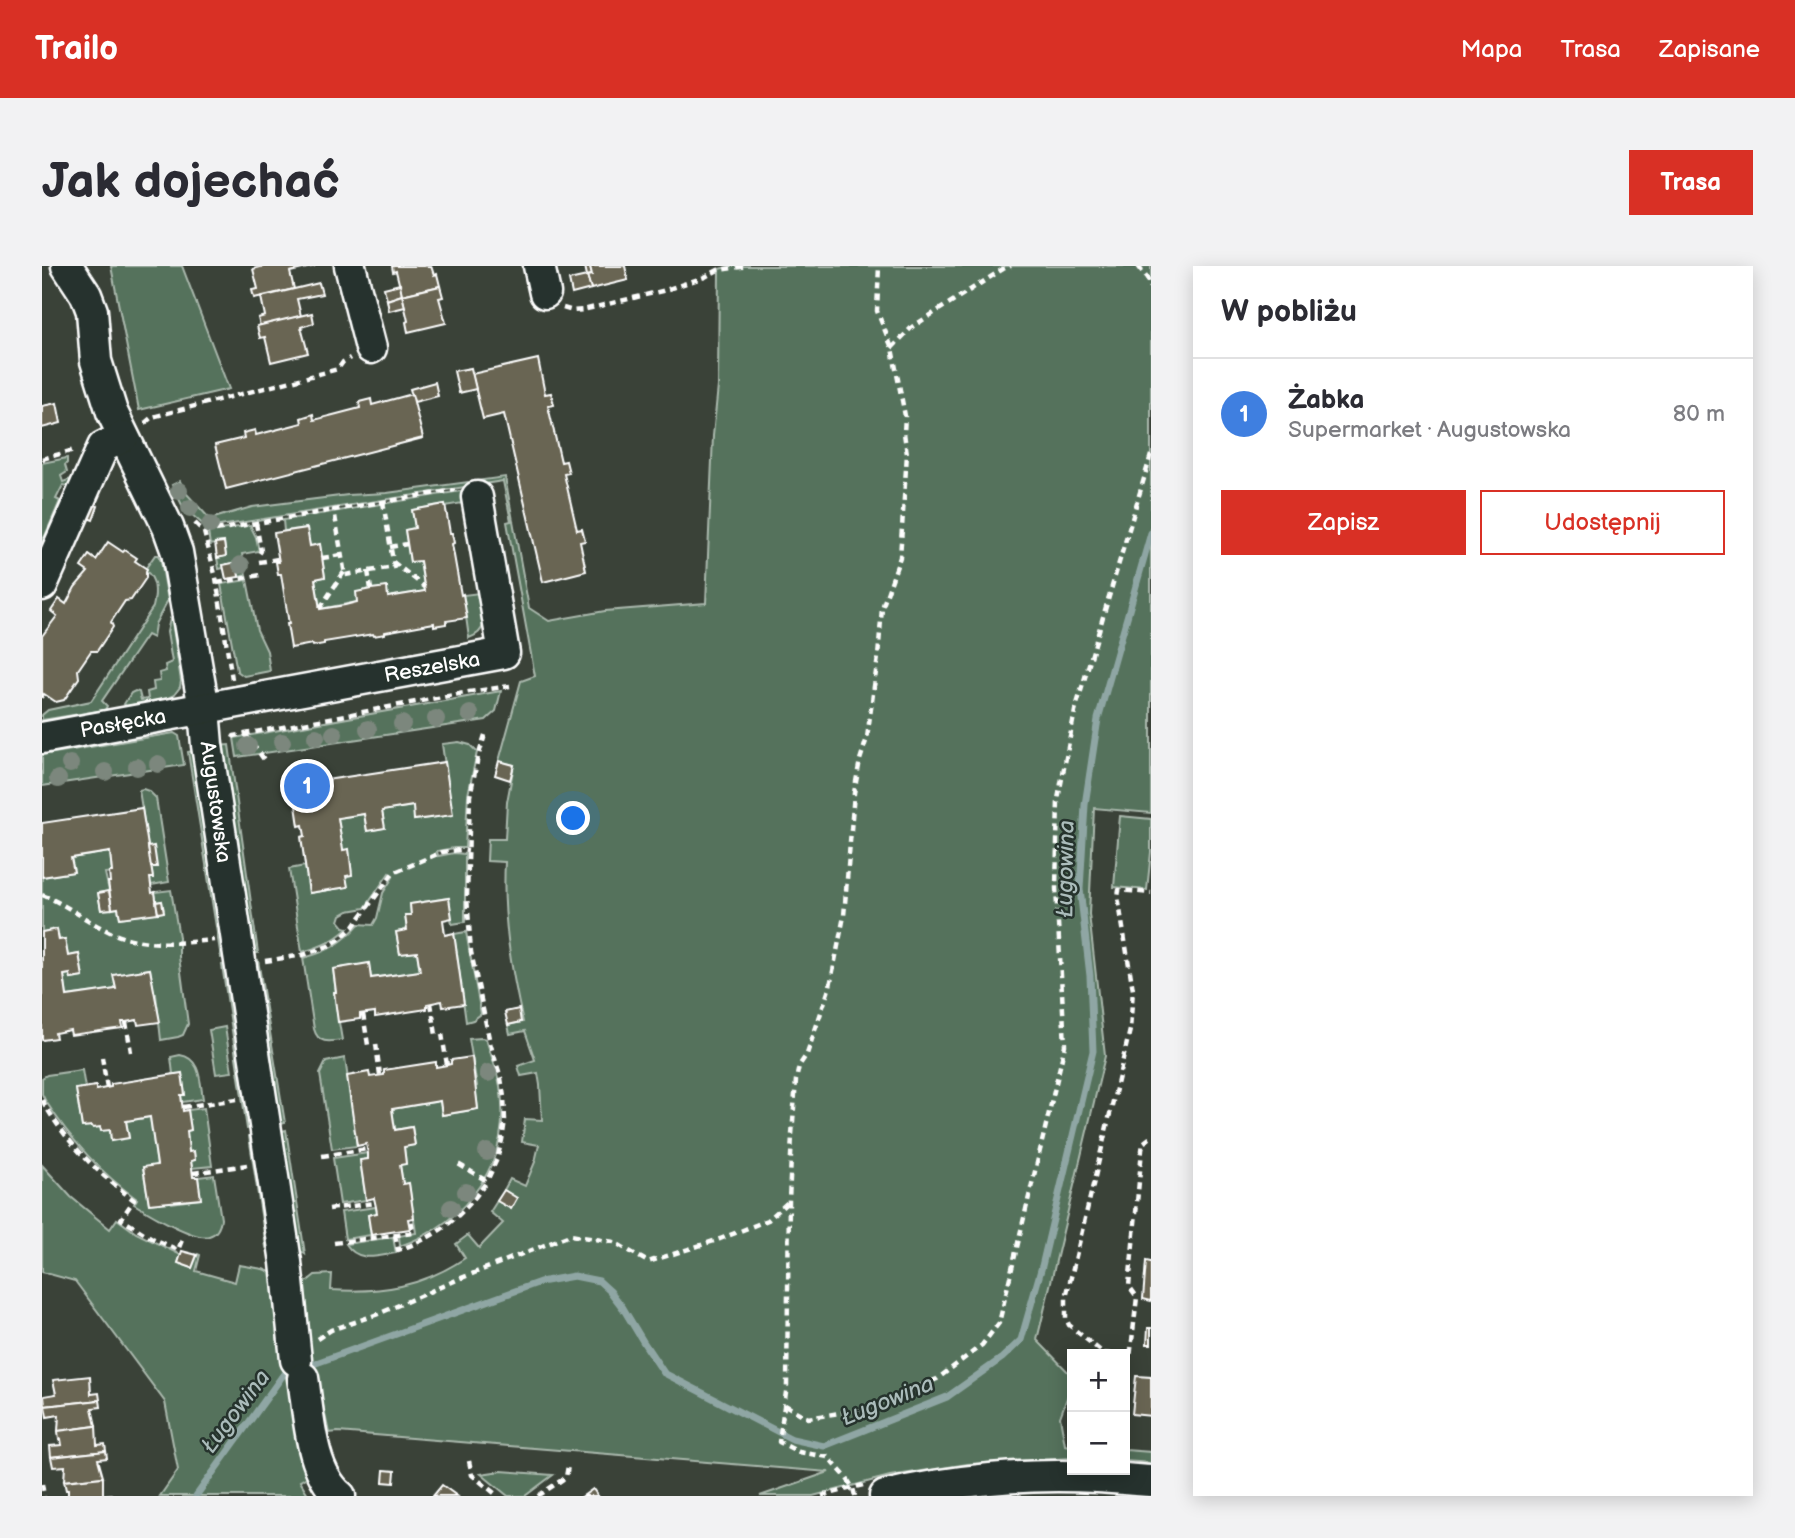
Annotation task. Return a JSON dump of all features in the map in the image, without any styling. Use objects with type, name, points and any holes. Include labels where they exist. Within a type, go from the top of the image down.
[{"type":"street","name":"Augustowska","points":[[67,266],[86,295],[92,311],[96,361],[112,412],[131,433],[177,551],[204,709],[207,745],[286,1262],[298,1364],[317,1462],[329,1487],[340,1496]]},
{"type":"street","points":[[350,266],[371,348]]},
{"type":"street","points":[[42,585],[103,447],[131,433]]},
{"type":"street","name":"Reszelska","points":[[204,709],[504,653],[471,493]]},
{"type":"street","name":"Pasłęcka","points":[[42,738],[204,709]]},
{"type":"street","points":[[885,1496],[951,1484],[1024,1477],[1091,1486],[1151,1481]]},
{"type":"path","points":[[542,280],[563,308],[573,311],[662,291],[718,270],[748,266]]},
{"type":"path","points":[[855,1496],[846,1477],[828,1457],[799,1452],[779,1442],[785,1405],[789,1200],[796,1080],[831,986],[844,916],[855,793],[860,760],[867,738],[882,608],[900,557],[907,454],[905,416],[892,348],[877,312],[879,266]]},
{"type":"path","points":[[892,348],[912,327],[1011,266]]},
{"type":"path","points":[[1138,266],[1151,288]]},
{"type":"path","points":[[131,433],[152,417],[338,369]]},
{"type":"path","points":[[785,1405],[808,1418],[865,1409],[937,1379],[982,1345],[999,1323],[1065,1045],[1056,888],[1058,799],[1075,711],[1151,455]]},
{"type":"path","points":[[233,682],[217,583],[204,532],[383,502],[471,493]]},
{"type":"path","points":[[334,510],[345,575],[394,566],[383,502]]},
{"type":"path","points":[[256,523],[261,551],[258,559],[278,559]]},
{"type":"path","points":[[390,547],[407,544]]},
{"type":"path","points":[[322,558],[341,555]]},
{"type":"path","points":[[393,562],[425,587]]},
{"type":"path","points":[[320,608],[344,571]]},
{"type":"path","points":[[368,571],[371,589]]},
{"type":"path","points":[[217,583],[261,575]]},
{"type":"path","points":[[266,762],[242,734],[510,686]]},
{"type":"path","points":[[395,1235],[398,1250],[417,1244],[441,1231],[459,1216],[487,1181],[502,1140],[504,1097],[471,952],[467,897],[470,796],[485,735]]},
{"type":"path","points":[[262,962],[303,955],[329,946],[353,927],[393,873],[442,852],[468,851]]},
{"type":"path","points":[[1098,1349],[1069,1325],[1066,1318],[1066,1298],[1130,1030],[1133,990],[1119,890],[1151,893]]},
{"type":"path","points":[[42,894],[113,933],[138,941],[159,944],[215,940]]},
{"type":"path","points":[[431,1003],[447,1065]]},
{"type":"path","points":[[363,1014],[368,1045]]},
{"type":"path","points":[[126,1022],[131,1052]]},
{"type":"path","points":[[376,1044],[380,1075]]},
{"type":"path","points":[[102,1057],[107,1088]]},
{"type":"path","points":[[183,1107],[239,1098]]},
{"type":"path","points":[[42,1100],[67,1139],[86,1160],[134,1200],[121,1219],[178,1250],[182,1240]]},
{"type":"path","points":[[1130,1358],[1137,1297],[1129,1286],[1143,1143],[1151,1137]]},
{"type":"path","points":[[322,1156],[367,1149]]},
{"type":"path","points":[[458,1164],[487,1181]]},
{"type":"path","points":[[193,1173],[249,1165]]},
{"type":"path","points":[[298,1364],[331,1330],[378,1314],[570,1235],[614,1242],[649,1262],[768,1220],[789,1200]]},
{"type":"path","points":[[329,1209],[375,1203]]},
{"type":"path","points":[[334,1242],[413,1233],[411,1218]]},
{"type":"path","points":[[469,1461],[472,1475],[498,1496]]},
{"type":"path","points":[[538,1496],[566,1478],[568,1466]]},
{"type":"path","points":[[42,1484],[44,1496]]},
{"type":"green space","points":[[111,266],[182,266],[229,389],[139,410]]},
{"type":"green space","points":[[731,266],[1151,266],[1151,813],[1094,808],[1089,914],[1105,1056],[1037,1340],[1067,1371],[1067,1398],[1060,1417],[1067,1445],[1067,1458],[968,1464],[890,1476],[813,1496],[760,1496],[829,1472],[329,1433],[323,1405],[318,1401],[318,1375],[306,1352],[303,1290],[305,1283],[315,1275],[332,1274],[331,1290],[384,1289],[417,1282],[449,1268],[465,1258],[456,1244],[468,1235],[479,1248],[503,1223],[490,1212],[497,1201],[511,1209],[517,1198],[504,1190],[510,1179],[525,1186],[539,1145],[522,1142],[525,1119],[542,1120],[540,1085],[538,1073],[521,1076],[518,1066],[535,1060],[525,1031],[510,1034],[508,1025],[523,1022],[508,942],[505,862],[487,861],[488,839],[505,839],[507,802],[514,765],[499,761],[521,681],[535,676],[507,522],[511,521],[503,481],[207,528],[183,507],[172,485],[180,481],[186,493],[210,519],[252,507],[505,477],[529,608],[549,621],[605,611],[706,603],[713,436],[718,386],[719,269]]},
{"type":"green space","points":[[67,458],[67,472],[61,476],[63,482],[71,479],[73,484],[63,485],[56,499],[60,501],[42,543],[42,463]]},
{"type":"green space","points":[[461,491],[463,503],[412,510],[415,528],[405,530],[410,562],[420,561],[425,591],[388,597],[386,587],[357,602],[320,609],[315,579],[325,577],[320,545],[310,546],[306,528],[284,531],[283,520]]},
{"type":"green space","points":[[250,525],[259,551],[242,554],[246,575],[239,577],[236,562],[223,565],[224,568],[219,569],[217,558],[226,556],[224,542],[210,545],[208,532]]},
{"type":"green space","points":[[155,555],[158,555],[161,561],[168,600],[155,624],[153,638],[147,635],[102,701],[107,706],[105,710],[42,720],[42,715],[48,710],[91,701],[153,607],[155,588],[146,568]]},
{"type":"green space","points":[[247,580],[257,630],[267,651],[270,671],[244,676],[237,671],[221,584]]},
{"type":"green space","points":[[479,593],[483,625],[476,635],[469,638],[463,595]]},
{"type":"green space","points":[[170,619],[180,687],[174,695],[166,699],[126,706],[124,704],[135,691],[139,692],[141,700],[148,699],[147,692],[154,690],[153,682],[160,681],[159,673],[166,671],[165,665],[172,662],[167,632]]},
{"type":"green space","points":[[501,691],[496,711],[486,720],[237,757],[234,738]]},
{"type":"green space","points":[[174,733],[179,736],[184,765],[42,786],[42,755]]},
{"type":"green space","points":[[459,742],[470,745],[477,752],[468,795],[465,848],[437,851],[438,856],[465,854],[465,922],[452,924],[448,898],[410,904],[411,915],[405,916],[407,930],[396,932],[400,954],[417,952],[420,971],[371,978],[369,964],[333,969],[342,1040],[321,1040],[314,1029],[303,958],[334,946],[359,924],[373,925],[383,893],[393,877],[389,873],[365,908],[341,915],[339,921],[348,928],[343,933],[327,943],[302,952],[289,869],[305,866],[310,893],[347,887],[346,876],[352,875],[349,850],[343,850],[338,818],[364,814],[367,831],[384,828],[382,811],[413,806],[415,820],[452,815],[442,744]]},
{"type":"green space","points":[[229,745],[258,953],[250,954],[218,746]]},
{"type":"green space","points":[[197,750],[229,957],[221,958],[188,752]]},
{"type":"green space","points":[[143,789],[156,798],[169,882],[151,885],[151,867],[156,867],[148,847],[139,790]]},
{"type":"green space","points":[[1120,816],[1151,819],[1147,890],[1114,887]]},
{"type":"green space","points":[[110,852],[112,872],[105,873],[109,891],[98,893],[101,910],[118,908],[120,918],[164,912],[162,901],[156,902],[155,892],[171,890],[188,1024],[183,1035],[178,1037],[161,1040],[156,994],[150,969],[114,975],[116,989],[67,996],[64,975],[70,974],[72,979],[83,977],[79,954],[68,956],[65,940],[59,940],[57,929],[42,932],[42,877],[74,872],[71,858]]},
{"type":"green space","points":[[466,932],[481,1014],[466,1022],[454,934]]},
{"type":"green space","points":[[258,960],[285,1123],[276,1125],[251,961]]},
{"type":"green space","points":[[230,963],[255,1128],[247,1129],[222,965]]},
{"type":"green space","points":[[225,1027],[232,1072],[216,1074],[209,1030]]},
{"type":"green space","points":[[469,1039],[486,1039],[500,1086],[502,1113],[499,1139],[492,1163],[465,1204],[446,1221],[400,1246],[399,1236],[416,1233],[409,1184],[403,1184],[400,1165],[406,1163],[404,1147],[415,1145],[412,1127],[395,1130],[392,1109],[440,1101],[442,1115],[478,1109]]},
{"type":"green space","points":[[171,1057],[187,1057],[196,1066],[203,1099],[182,1102],[181,1095],[185,1094],[182,1074],[173,1074]]},
{"type":"green space","points":[[345,1058],[357,1146],[332,1149],[320,1074],[326,1062]]},
{"type":"green space","points":[[82,1070],[85,1088],[76,1089],[82,1127],[110,1130],[111,1140],[129,1138],[126,1121],[150,1117],[157,1165],[143,1167],[149,1204],[201,1199],[198,1177],[214,1175],[221,1219],[214,1234],[193,1234],[134,1204],[137,1199],[110,1178],[75,1141],[45,1100],[42,1094],[42,1078]]},
{"type":"green space","points":[[204,1108],[212,1166],[192,1168],[191,1161],[195,1160],[194,1152],[189,1152],[187,1131],[191,1130],[188,1110]]},
{"type":"green space","points":[[286,1130],[305,1254],[298,1249],[278,1132]]},
{"type":"green space","points":[[256,1135],[271,1241],[266,1247],[249,1136]]},
{"type":"green space","points":[[368,1153],[368,1159],[360,1161],[366,1200],[340,1204],[333,1158]]},
{"type":"green space","points":[[42,1165],[71,1197],[110,1229],[117,1219],[136,1233],[181,1255],[178,1263],[192,1268],[198,1254],[200,1255],[196,1271],[235,1282],[239,1265],[273,1273],[312,1474],[300,1481],[309,1496],[160,1496],[178,1470],[165,1402],[75,1281],[42,1272]]},
{"type":"green space","points":[[376,1207],[377,1213],[368,1215],[371,1235],[345,1239],[341,1212]]},
{"type":"green space","points":[[393,1237],[396,1253],[382,1256],[356,1254],[346,1244]]},
{"type":"green space","points":[[1130,1450],[1151,1452],[1151,1463],[1130,1461]]},
{"type":"green space","points":[[501,1471],[553,1475],[525,1496],[508,1496],[481,1474]]},
{"type":"building","points":[[264,266],[315,266],[290,272],[294,289],[254,298],[252,290],[258,289],[253,269]]},
{"type":"building","points":[[392,266],[431,266],[434,275],[437,274],[440,286],[402,295],[396,271],[393,272]]},
{"type":"building","points":[[585,266],[590,266],[592,275],[587,276]]},
{"type":"building","points":[[590,266],[625,266],[628,280],[591,289],[587,276],[592,275]]},
{"type":"building","points":[[587,276],[591,289],[572,294],[569,280]]},
{"type":"building","points":[[319,283],[322,294],[297,299],[301,316],[260,326],[258,318],[265,316],[261,297]]},
{"type":"building","points":[[400,284],[402,295],[387,300],[384,288]]},
{"type":"building","points":[[440,286],[443,297],[439,298],[446,323],[408,332],[402,295]]},
{"type":"building","points":[[402,295],[405,307],[389,311],[387,300]]},
{"type":"building","points":[[312,313],[314,323],[301,327],[308,353],[271,362],[265,337],[260,338],[257,326]]},
{"type":"building","points":[[538,359],[545,394],[551,393],[554,405],[548,406],[561,462],[566,461],[569,473],[564,474],[577,530],[582,529],[585,541],[580,542],[586,571],[543,582],[504,414],[483,419],[472,374]]},
{"type":"building","points":[[471,368],[476,389],[459,393],[454,371]]},
{"type":"building","points":[[435,382],[438,396],[414,402],[410,389]]},
{"type":"building","points":[[412,394],[423,438],[226,489],[215,445],[244,438],[243,433],[255,430],[256,435],[302,423],[301,418],[313,414],[314,420],[360,408],[359,402],[371,399],[372,405]]},
{"type":"building","points":[[57,403],[61,423],[42,428],[42,406]]},
{"type":"building","points":[[90,503],[98,506],[93,520],[85,517]]},
{"type":"building","points":[[445,504],[467,618],[446,621],[446,624],[434,626],[434,623],[374,636],[373,634],[291,648],[281,574],[278,574],[276,562],[279,562],[274,533],[307,528],[310,546],[320,544],[325,577],[315,579],[320,609],[345,605],[357,602],[356,592],[371,589],[387,587],[388,597],[425,591],[420,561],[410,562],[405,530],[415,528],[412,510]]},
{"type":"building","points":[[108,542],[137,558],[135,561],[147,569],[146,578],[131,600],[125,601],[111,622],[113,627],[97,651],[91,651],[78,670],[79,678],[64,700],[56,702],[44,694],[42,698],[42,636],[57,616],[51,611],[59,599],[66,604],[75,587],[88,572],[81,567],[89,555],[96,560]]},
{"type":"building","points":[[224,542],[226,556],[217,558],[215,543]]},
{"type":"building","points":[[237,562],[239,577],[226,579],[223,565]]},
{"type":"building","points":[[499,761],[514,765],[510,780],[495,775]]},
{"type":"building","points":[[445,762],[453,815],[414,820],[413,806],[382,811],[385,828],[367,831],[364,814],[338,818],[343,850],[349,849],[352,875],[346,876],[348,887],[309,893],[301,837],[305,836],[303,825],[299,826],[293,785]]},
{"type":"building","points":[[142,808],[153,878],[150,878],[152,893],[155,892],[158,913],[120,918],[118,908],[112,909],[108,882],[109,872],[112,872],[110,852],[71,858],[74,872],[42,877],[42,823]]},
{"type":"building","points":[[154,846],[157,867],[151,867],[148,847]]},
{"type":"building","points":[[109,891],[112,909],[101,910],[98,893]]},
{"type":"building","points":[[449,898],[452,918],[443,920],[445,935],[454,933],[464,1004],[443,1007],[442,1001],[427,1004],[427,1009],[375,1017],[375,1012],[360,1014],[360,1019],[338,1022],[333,969],[369,963],[371,978],[420,971],[417,952],[400,954],[396,932],[407,930],[405,915],[411,915],[410,904]]},
{"type":"building","points":[[162,901],[164,912],[158,913],[156,902]]},
{"type":"building","points":[[57,929],[59,940],[65,939],[68,956],[79,954],[83,977],[71,979],[70,974],[64,975],[67,996],[116,989],[113,975],[150,969],[160,1022],[138,1025],[137,1020],[122,1022],[123,1028],[71,1035],[70,1030],[55,1033],[56,1038],[42,1040],[42,932]]},
{"type":"building","points":[[519,1009],[521,1022],[508,1025],[505,1012]]},
{"type":"building","points":[[472,1057],[478,1109],[442,1115],[440,1101],[392,1109],[395,1130],[412,1127],[415,1145],[404,1147],[406,1164],[400,1165],[403,1184],[409,1183],[414,1218],[408,1219],[410,1229],[371,1235],[368,1215],[377,1213],[374,1198],[366,1200],[360,1160],[368,1159],[368,1153],[366,1144],[357,1146],[347,1076],[369,1072],[370,1077],[384,1075],[384,1070],[436,1062],[436,1067],[451,1064],[451,1060]]},
{"type":"building","points":[[182,1073],[185,1095],[181,1095],[183,1111],[188,1110],[191,1130],[187,1131],[189,1152],[194,1151],[195,1160],[191,1161],[193,1177],[198,1177],[201,1199],[149,1204],[143,1167],[157,1165],[150,1117],[126,1121],[129,1138],[111,1141],[110,1130],[82,1127],[76,1089],[96,1086],[96,1090],[111,1087],[111,1084]]},
{"type":"building","points":[[504,1190],[517,1198],[511,1209],[497,1201]]},
{"type":"building","points":[[182,1251],[197,1255],[192,1268],[178,1263]]},
{"type":"building","points":[[1146,1261],[1151,1262],[1151,1301],[1143,1299]]},
{"type":"building","points":[[1148,1328],[1151,1328],[1151,1344],[1147,1344]]},
{"type":"building","points":[[90,1376],[91,1394],[99,1393],[100,1400],[45,1406],[44,1396],[56,1394],[53,1380]]},
{"type":"building","points":[[1136,1376],[1151,1377],[1151,1416],[1132,1414]]},
{"type":"building","points":[[100,1400],[101,1407],[92,1408],[96,1426],[58,1431],[59,1415],[47,1417],[45,1406]]},
{"type":"building","points":[[96,1426],[97,1445],[105,1444],[106,1451],[51,1457],[50,1446],[62,1445],[58,1431]]},
{"type":"building","points":[[106,1451],[107,1458],[98,1459],[103,1477],[64,1481],[65,1466],[53,1467],[51,1457]]},
{"type":"building","points":[[384,1470],[395,1471],[394,1483],[383,1482]]},
{"type":"building","points":[[103,1477],[103,1495],[112,1496],[68,1496],[64,1481]]},
{"type":"building","points":[[442,1485],[457,1496],[433,1496]]},
{"type":"building","points":[[593,1489],[598,1496],[583,1496]]},
{"type":"waterway","name":"Ługowina","points":[[196,1496],[283,1375],[540,1282],[574,1276],[599,1281],[623,1308],[664,1373],[792,1439],[824,1446],[947,1397],[1002,1358],[1021,1340],[1042,1266],[1093,1051],[1090,976],[1080,889],[1085,805],[1098,719],[1151,533]]},
{"type":"place","name":"Żabka","points":[[307,786]]}]
